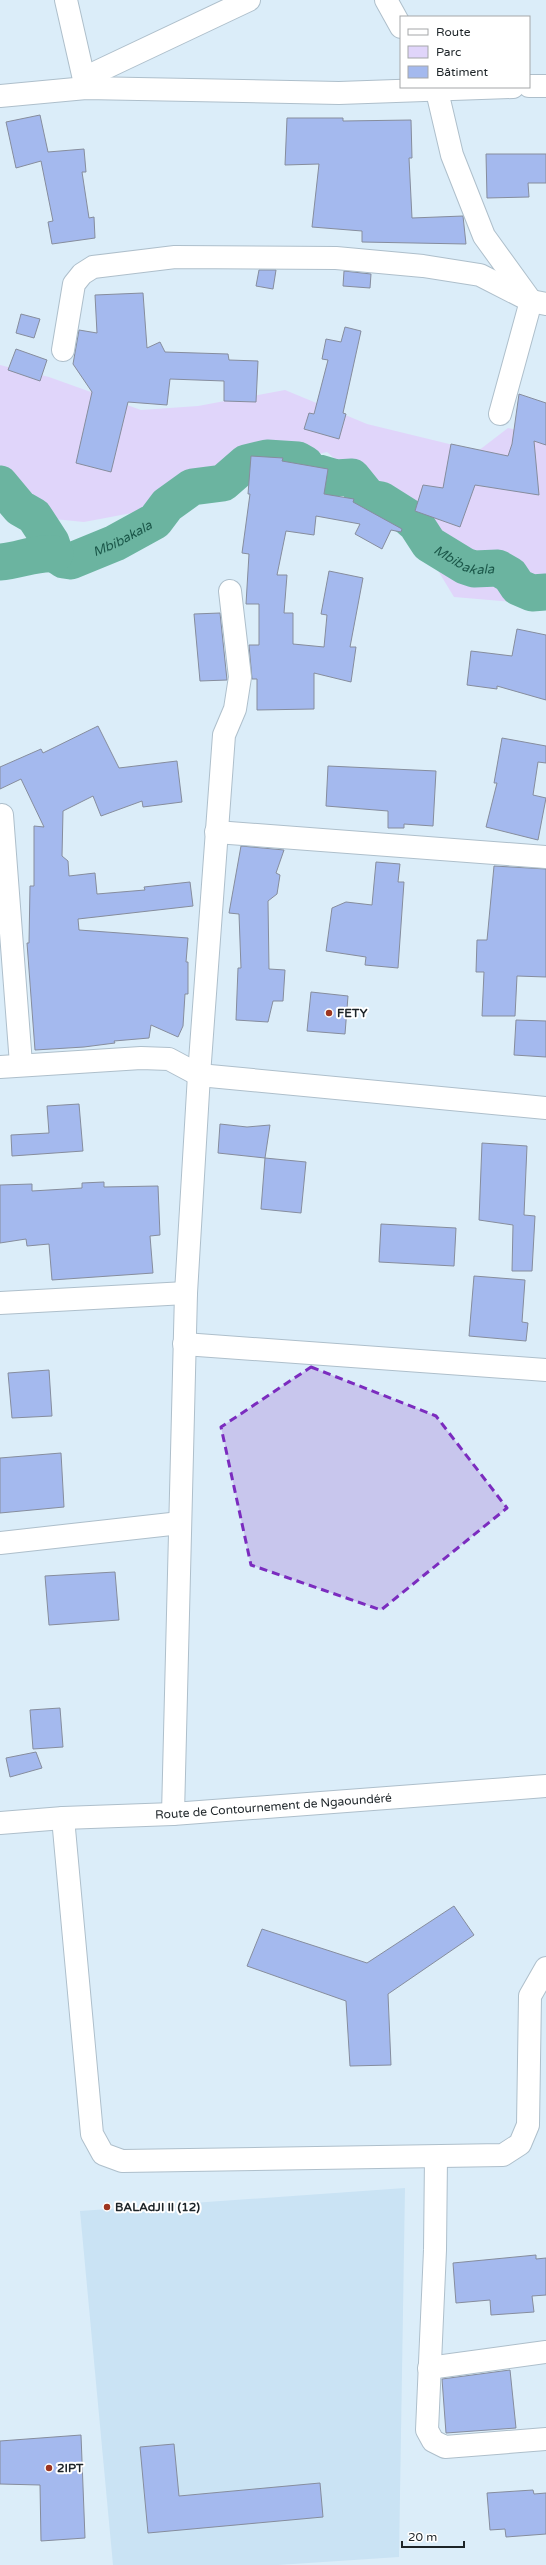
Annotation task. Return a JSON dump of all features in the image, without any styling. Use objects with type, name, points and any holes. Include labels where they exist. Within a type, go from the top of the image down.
[{"type":"street","points":[[66,0],[85,83]]},
{"type":"street","points":[[85,83],[249,0]]},
{"type":"street","points":[[386,0],[400,25]]},
{"type":"street","points":[[0,96],[85,83],[339,93],[475,88]]},
{"type":"street","points":[[530,86],[546,86]]},
{"type":"street","points":[[437,89],[452,155],[484,236],[538,302]]},
{"type":"street","points":[[63,350],[74,284],[82,274],[93,267],[175,258],[336,258],[423,266],[480,275],[538,302]]},
{"type":"street","points":[[500,414],[538,302]]},
{"type":"street","points":[[173,1814],[186,1293],[199,1075],[224,735],[236,709],[240,677],[230,591]]},
{"type":"street","points":[[2,815],[21,1064]]},
{"type":"street","points":[[216,832],[546,857]]},
{"type":"street","points":[[0,1067],[21,1064],[142,1058],[169,1059],[199,1075],[546,1108]]},
{"type":"street","points":[[0,1303],[186,1293]]},
{"type":"street","points":[[184,1344],[546,1370]]},
{"type":"street","points":[[0,1543],[180,1522]]},
{"type":"street","name":"Route de Contournement de Ngaoundéré","points":[[0,1823],[63,1818],[173,1814],[546,1786]]},
{"type":"street","points":[[63,1818],[92,2134],[103,2154],[122,2161],[503,2156],[520,2144],[528,2125],[530,1996],[546,1968]]},
{"type":"street","points":[[436,2157],[435,2250],[427,2430],[433,2441],[445,2447],[546,2439]]},
{"type":"street","points":[[429,2368],[546,2352]]},
{"type":"highlighted area","points":[[311,1367],[436,1416],[507,1508],[381,1610],[251,1565],[221,1427]]},
{"type":"shaded area","points":[[405,2188],[399,2557],[278,2565],[113,2565],[80,2211]]},
{"type":"green space","name":"Mbibakala","points":[[0,365],[49,377],[141,410],[198,406],[285,390],[367,424],[478,451],[508,428],[546,436],[546,605],[454,597],[409,523],[327,452],[239,474],[153,509],[84,522],[14,515],[0,505]]},
{"type":"building","points":[[40,115],[48,152],[84,149],[86,172],[82,172],[89,218],[94,217],[95,238],[52,244],[48,222],[53,221],[41,161],[16,168],[6,122]]},
{"type":"building","points":[[287,118],[343,118],[343,121],[411,120],[412,158],[409,158],[412,218],[463,216],[466,244],[362,242],[362,231],[312,227],[319,164],[285,165]]},
{"type":"building","points":[[486,154],[546,154],[546,183],[528,183],[529,197],[487,198]]},
{"type":"building","points":[[259,270],[276,270],[273,289],[256,286]]},
{"type":"building","points":[[344,271],[371,274],[370,288],[343,286]]},
{"type":"building","points":[[143,293],[147,348],[160,342],[165,352],[228,354],[229,360],[258,361],[256,402],[224,401],[224,381],[170,379],[167,405],[128,402],[111,472],[76,463],[92,392],[73,364],[79,330],[97,333],[95,295]]},
{"type":"building","points":[[21,314],[40,319],[34,338],[16,333]]},
{"type":"building","points":[[345,327],[361,331],[343,413],[346,414],[339,439],[304,429],[309,413],[314,414],[328,360],[322,359],[326,339],[341,342]]},
{"type":"building","points":[[16,349],[47,360],[40,381],[8,370]]},
{"type":"building","points":[[519,394],[546,403],[546,445],[534,441],[539,495],[475,485],[460,527],[415,511],[423,485],[443,488],[451,444],[508,456],[512,444]]},
{"type":"building","points":[[251,456],[283,458],[282,461],[328,469],[324,494],[354,499],[353,502],[402,529],[401,532],[391,530],[382,549],[355,534],[360,524],[316,516],[314,535],[286,531],[277,575],[287,575],[284,613],[293,613],[293,644],[324,647],[327,615],[321,614],[329,571],[363,578],[350,647],[356,647],[351,682],[314,673],[314,709],[257,710],[257,679],[252,679],[249,645],[259,645],[259,604],[246,604],[249,554],[242,553],[250,494],[248,494]]},
{"type":"building","points":[[220,613],[227,680],[200,681],[194,614]]},
{"type":"building","points":[[517,629],[546,635],[546,700],[497,686],[497,689],[467,685],[471,651],[512,656]]},
{"type":"building","points":[[98,726],[119,768],[177,761],[182,802],[143,807],[142,801],[101,816],[93,796],[63,811],[62,856],[68,861],[69,876],[95,873],[97,894],[145,890],[144,887],[190,882],[193,906],[78,919],[79,930],[188,938],[186,962],[188,962],[188,994],[185,994],[183,1026],[178,1037],[151,1025],[149,1038],[114,1041],[115,1043],[84,1047],[35,1050],[27,943],[29,943],[30,886],[34,886],[34,826],[44,827],[21,779],[0,789],[0,767],[41,749],[43,753]]},
{"type":"building","points":[[502,738],[546,746],[546,763],[538,762],[533,795],[546,798],[538,840],[486,827],[497,783],[494,783]]},
{"type":"building","points":[[328,766],[436,771],[433,826],[404,824],[404,828],[388,828],[388,811],[326,806]]},
{"type":"building","points":[[241,846],[284,850],[276,873],[280,875],[277,894],[268,901],[269,969],[285,970],[283,1001],[273,1001],[268,1022],[236,1020],[238,968],[241,968],[239,914],[229,913]]},
{"type":"building","points":[[376,862],[400,864],[398,882],[404,882],[398,968],[365,965],[366,957],[326,951],[332,908],[346,902],[372,905]]},
{"type":"building","points":[[494,866],[546,869],[546,977],[517,976],[515,1016],[482,1016],[484,972],[476,972],[477,940],[487,940]]},
{"type":"building","points":[[311,992],[348,996],[345,1034],[307,1031]]},
{"type":"building","points":[[516,1020],[546,1021],[546,1057],[514,1055]]},
{"type":"building","points":[[79,1104],[83,1151],[12,1156],[11,1135],[49,1133],[47,1106]]},
{"type":"building","points":[[220,1124],[247,1127],[270,1125],[265,1158],[218,1153]]},
{"type":"building","points":[[482,1143],[527,1146],[524,1215],[535,1216],[532,1271],[512,1271],[513,1225],[479,1220]]},
{"type":"building","points":[[265,1158],[306,1162],[301,1213],[261,1209]]},
{"type":"building","points":[[104,1182],[104,1187],[158,1186],[160,1235],[150,1236],[153,1273],[52,1280],[49,1244],[27,1246],[26,1239],[0,1243],[0,1185],[32,1184],[32,1191],[82,1188],[82,1183]]},
{"type":"building","points":[[381,1224],[456,1228],[454,1266],[379,1262]]},
{"type":"building","points":[[474,1276],[525,1280],[522,1322],[528,1323],[526,1341],[469,1336]]},
{"type":"building","points":[[49,1370],[52,1416],[12,1418],[8,1373]]},
{"type":"building","points":[[61,1453],[64,1507],[0,1513],[0,1458]]},
{"type":"building","points":[[115,1572],[119,1620],[49,1625],[45,1576]]},
{"type":"building","points":[[60,1708],[63,1747],[33,1749],[30,1710]]},
{"type":"building","points":[[36,1752],[42,1768],[10,1777],[6,1758]]},
{"type":"building","points":[[454,1906],[474,1935],[388,1994],[391,2065],[350,2066],[346,2001],[247,1966],[262,1929],[367,1963]]},
{"type":"building","points":[[536,2255],[536,2259],[546,2258],[546,2295],[532,2296],[534,2312],[491,2315],[490,2300],[456,2303],[453,2263]]},
{"type":"building","points":[[510,2370],[516,2428],[446,2433],[442,2379]]},
{"type":"building","points":[[81,2435],[85,2538],[41,2541],[40,2485],[0,2484],[0,2441]]},
{"type":"building","points":[[174,2444],[179,2496],[320,2483],[323,2517],[148,2533],[140,2447]]},
{"type":"building","points":[[533,2490],[534,2494],[546,2493],[546,2534],[506,2537],[505,2529],[490,2530],[487,2493]]},
{"type":"waterway","name":"Mbibakala","points":[[0,484],[20,508],[34,516],[51,542],[55,554],[64,560],[71,561],[115,543],[155,521],[167,505],[192,487],[223,483],[246,463],[267,458],[298,460],[305,464],[309,470],[336,478],[352,477],[369,498],[381,500],[408,517],[416,524],[429,544],[465,566],[474,569],[498,568],[510,575],[518,587],[532,593],[546,592]]},
{"type":"waterway","points":[[0,562],[34,555],[55,554]]},
{"type":"place","name":"FETY","points":[[329,1013]]},
{"type":"place","name":"BALAdJI II (12)","points":[[107,2207]]},
{"type":"place","name":"2IPT","points":[[49,2468]]}]
